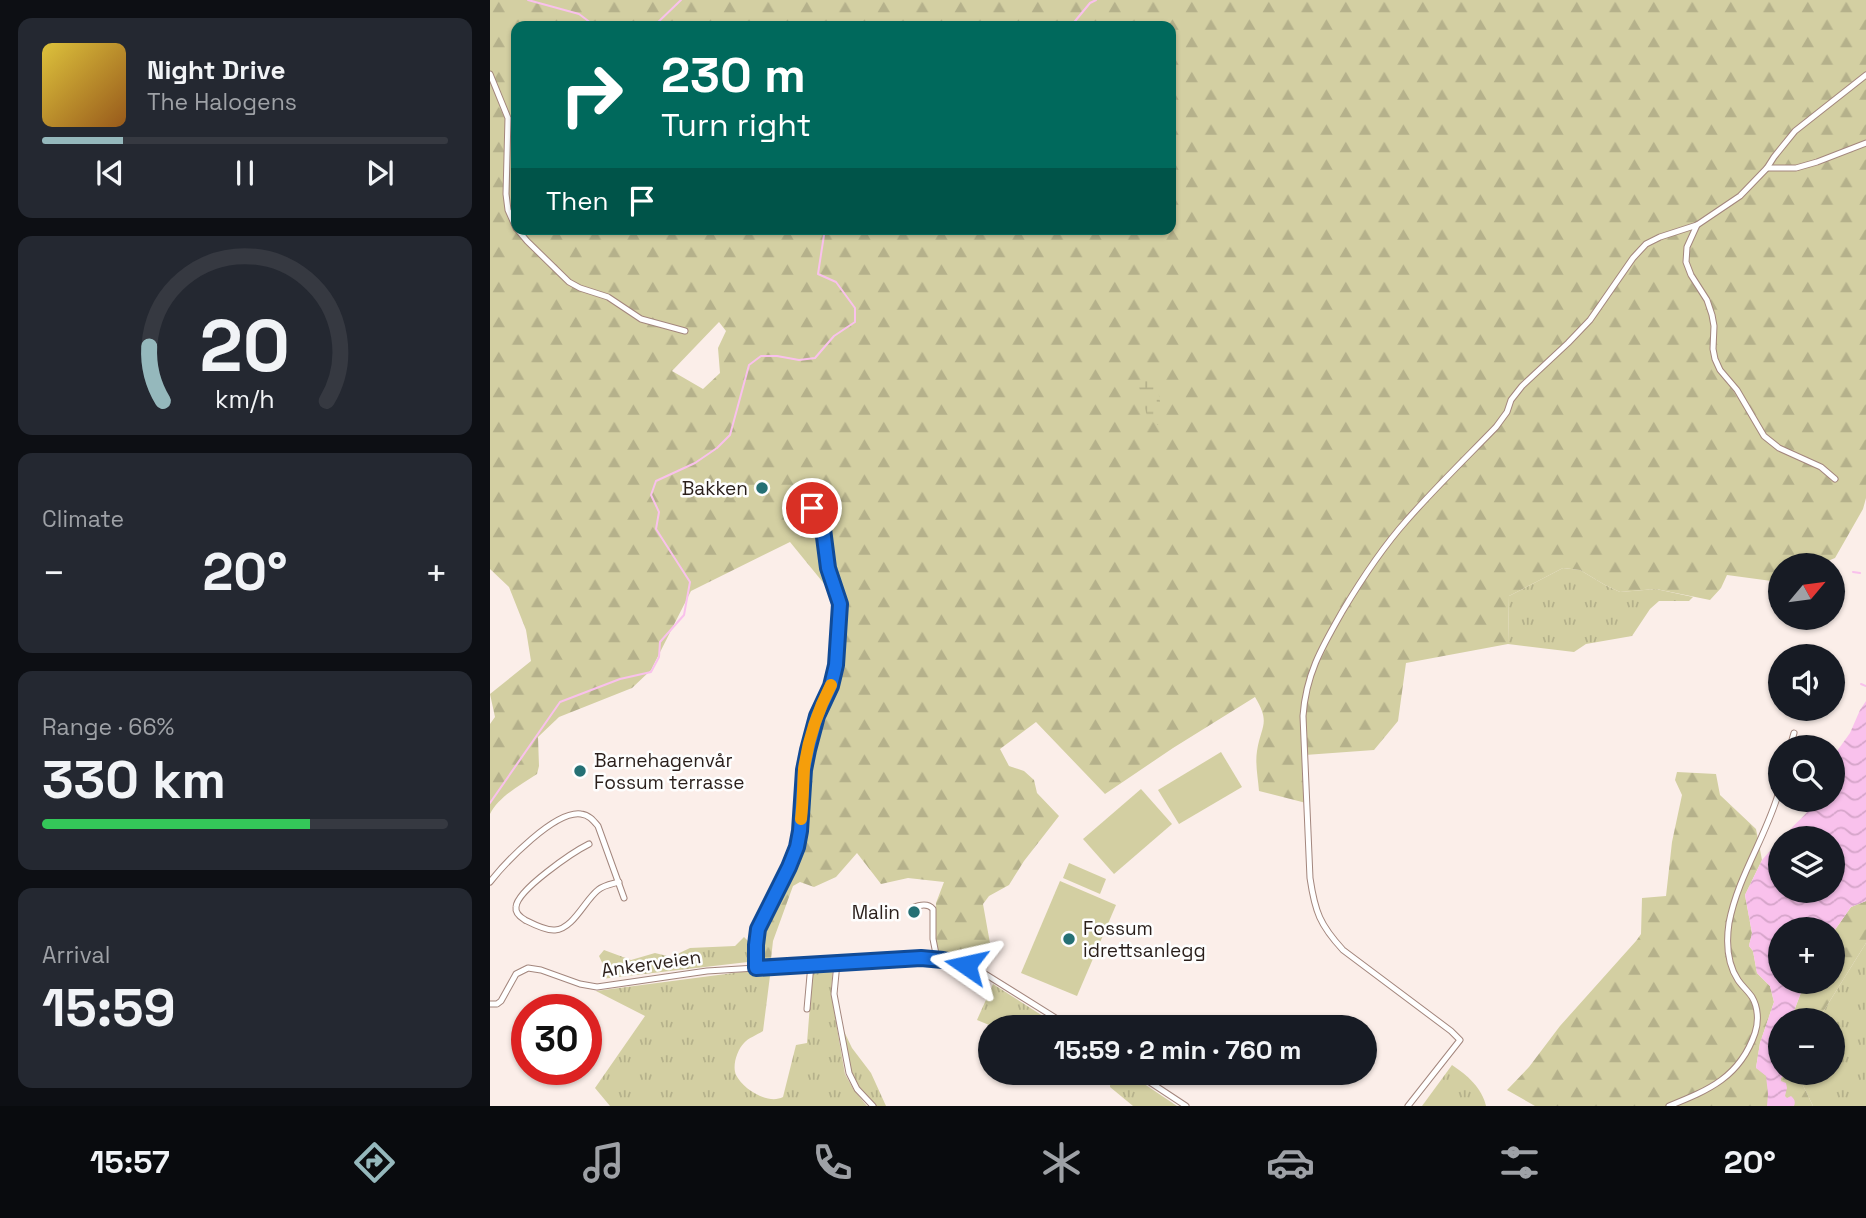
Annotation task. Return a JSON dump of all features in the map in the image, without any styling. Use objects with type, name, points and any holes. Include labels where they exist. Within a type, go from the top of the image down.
[{"type":"street","points":[[490,74],[508,118],[506,194],[511,216]]},
{"type":"street","points":[[1408,1106],[1460,1040],[1343,950],[1328,934],[1314,902],[1310,878],[1303,716],[1304,700],[1313,667],[1324,642],[1387,545],[1407,520],[1496,427],[1522,386],[1590,320],[1633,258],[1646,244],[1697,225],[1741,196],[1768,168],[1796,131],[1866,75]]},
{"type":"street","points":[[1768,168],[1796,168],[1866,143]]},
{"type":"street","points":[[1697,225],[1687,247],[1686,261],[1712,315],[1713,349],[1720,370],[1737,390],[1764,436],[1779,447],[1821,467],[1835,479]]},
{"type":"street","points":[[522,235],[569,282],[608,297],[641,319],[685,331]]},
{"type":"street","points":[[756,968],[758,929],[797,847],[808,750],[836,665],[840,604],[828,568],[823,529],[812,508]]},
{"type":"street","points":[[1669,1106],[1711,1088],[1737,1067],[1750,1048],[1758,1024],[1756,1009],[1752,997],[1737,979],[1730,964],[1727,948],[1729,925],[1734,899],[1772,812]]},
{"type":"street","points":[[490,882],[529,841],[569,815],[579,813],[590,817],[598,826],[624,898]]},
{"type":"street","points":[[589,844],[559,862],[537,880],[517,902],[517,913],[527,921],[548,930],[559,930],[572,920],[599,890],[618,882]]},
{"type":"street","points":[[912,908],[926,905],[933,909],[933,939],[937,959]]},
{"type":"street","name":"Ankerveien","points":[[490,1004],[501,1001],[516,974],[528,968],[597,987],[707,971],[837,962],[937,959],[953,961],[982,972],[1051,1015]]},
{"type":"street","points":[[837,962],[834,994],[849,1073],[857,1089],[873,1106]]},
{"type":"street","points":[[807,1009],[811,964]]},
{"type":"street","points":[[1154,1085],[1186,1106]]},
{"type":"green space","points":[[490,0],[1866,0],[1866,498],[1863,509],[1838,553],[1768,553],[1768,581],[1727,575],[1721,588],[1710,600],[1656,589],[1620,592],[1580,570],[1563,568],[1509,596],[1508,644],[1406,663],[1398,721],[1374,750],[1305,755],[1306,803],[1259,791],[1256,756],[1264,719],[1255,697],[1105,794],[1036,722],[1000,749],[1009,766],[1024,771],[1034,780],[1037,793],[1059,816],[1009,885],[989,896],[983,904],[991,949],[977,965],[939,955],[935,937],[936,903],[944,882],[908,878],[881,884],[857,853],[836,877],[814,887],[800,882],[793,886],[773,941],[771,959],[762,960],[764,930],[799,856],[806,816],[805,778],[810,744],[840,678],[839,602],[790,542],[691,591],[651,670],[632,688],[559,717],[538,737],[537,774],[505,796],[490,814],[490,724],[495,717],[490,694],[531,661],[526,630],[509,587],[490,569]],"holes":[[[719,322],[726,331],[718,348],[720,373],[703,389],[672,371]]]},
{"type":"green space","points":[[1142,378],[1153,378],[1159,396],[1158,425],[1147,416],[1139,387]]},
{"type":"green space","points":[[1563,568],[1580,570],[1620,592],[1656,589],[1693,597],[1689,601],[1659,601],[1650,609],[1632,636],[1586,644],[1574,652],[1508,644],[1509,596]]},
{"type":"green space","points":[[1221,752],[1242,787],[1179,824],[1158,790]]},
{"type":"green space","points":[[1677,772],[1716,774],[1720,795],[1756,829],[1762,860],[1745,895],[1752,933],[1749,946],[1753,951],[1757,973],[1768,984],[1768,994],[1772,994],[1774,1002],[1772,1008],[1768,1008],[1768,1020],[1760,1043],[1756,1068],[1768,1070],[1768,1085],[1803,1085],[1813,1106],[1535,1106],[1507,1090],[1641,934],[1642,898],[1666,896],[1672,842],[1682,795],[1675,780]]},
{"type":"green space","points":[[1141,789],[1172,824],[1114,874],[1083,839]]},
{"type":"green space","points":[[1069,863],[1106,879],[1100,894],[1063,878]]},
{"type":"green space","name":"Fossum idrettsanlegg","points":[[1060,881],[1116,905],[1077,996],[1021,973]]},
{"type":"green space","points":[[1866,901],[1866,943],[1845,977],[1844,917],[1851,907]]},
{"type":"green space","points":[[744,937],[752,945],[748,962],[601,979],[605,969],[599,956],[604,950],[631,960],[655,953],[671,957],[690,948],[735,946]]},
{"type":"green space","points":[[1866,943],[1866,1106],[1813,1106],[1803,1085],[1845,1085],[1845,1008],[1825,1008],[1834,994],[1845,994],[1845,977]]},
{"type":"green space","points":[[813,966],[833,967],[831,993],[845,1074],[867,1106],[610,1106],[595,1088],[602,1085],[602,1078],[645,1016],[596,991],[771,968],[763,1031],[741,1046],[736,1058],[736,1075],[756,1094],[770,1099],[783,1097],[796,1045],[807,1043]]},
{"type":"green space","points":[[993,984],[1041,1015],[979,1015]]},
{"type":"green space","points":[[1800,994],[1834,994],[1825,1008],[1795,1008]]},
{"type":"green space","points":[[840,1023],[852,1048],[871,1073],[886,1106],[875,1106],[858,1086],[851,1072]]},
{"type":"green space","points":[[1452,1065],[1473,1082],[1486,1106],[1422,1106]]},
{"type":"green space","points":[[1146,1085],[1177,1106],[1133,1106],[1110,1087]]},
{"type":"water","points":[[1866,701],[1866,901],[1851,907],[1844,917],[1768,917],[1768,984],[1757,973],[1753,951],[1749,946],[1752,933],[1745,895],[1768,853],[1768,903],[1845,903],[1845,826],[1793,826],[1806,812],[1845,812],[1845,740]]},
{"type":"water","points":[[1772,994],[1800,994],[1795,1008],[1772,1008]]},
{"type":"water","points":[[1768,1020],[1768,1085],[1786,1085],[1785,1096],[1791,1096],[1794,1106],[1767,1106],[1766,1076],[1756,1068],[1760,1043]]},
{"type":"waterway","points":[[528,0],[579,14],[588,21]]},
{"type":"waterway","points":[[659,21],[681,0]]},
{"type":"waterway","points":[[1075,21],[1090,3],[1096,0]]},
{"type":"waterway","points":[[490,803],[560,702],[620,679],[651,672],[659,657],[660,642],[684,615],[690,582],[656,529],[659,512],[651,495],[656,481],[695,463],[730,435],[749,365],[761,356],[799,360],[815,358],[834,336],[855,322],[855,308],[836,282],[818,274],[824,235]]},
{"type":"waterway","points":[[1853,572],[1860,573]]},
{"type":"waterway","points":[[1861,684],[1866,686]]},
{"type":"slow traffic","points":[[801,819],[804,770],[812,732],[831,685]]},
{"type":"place","name":"Bakken","points":[[762,488]]},
{"type":"place","name":"Barnehagenvår Fossum terrasse","points":[[580,771]]},
{"type":"place","name":"Malin","points":[[914,912]]},
{"type":"place","name":"Fossum idrettsanlegg","points":[[1069,939]]},
{"type":"route","points":[[812,508],[823,529],[828,568],[840,604],[836,665],[808,750],[797,847],[758,929],[756,968],[921,958],[966,965]]}]
